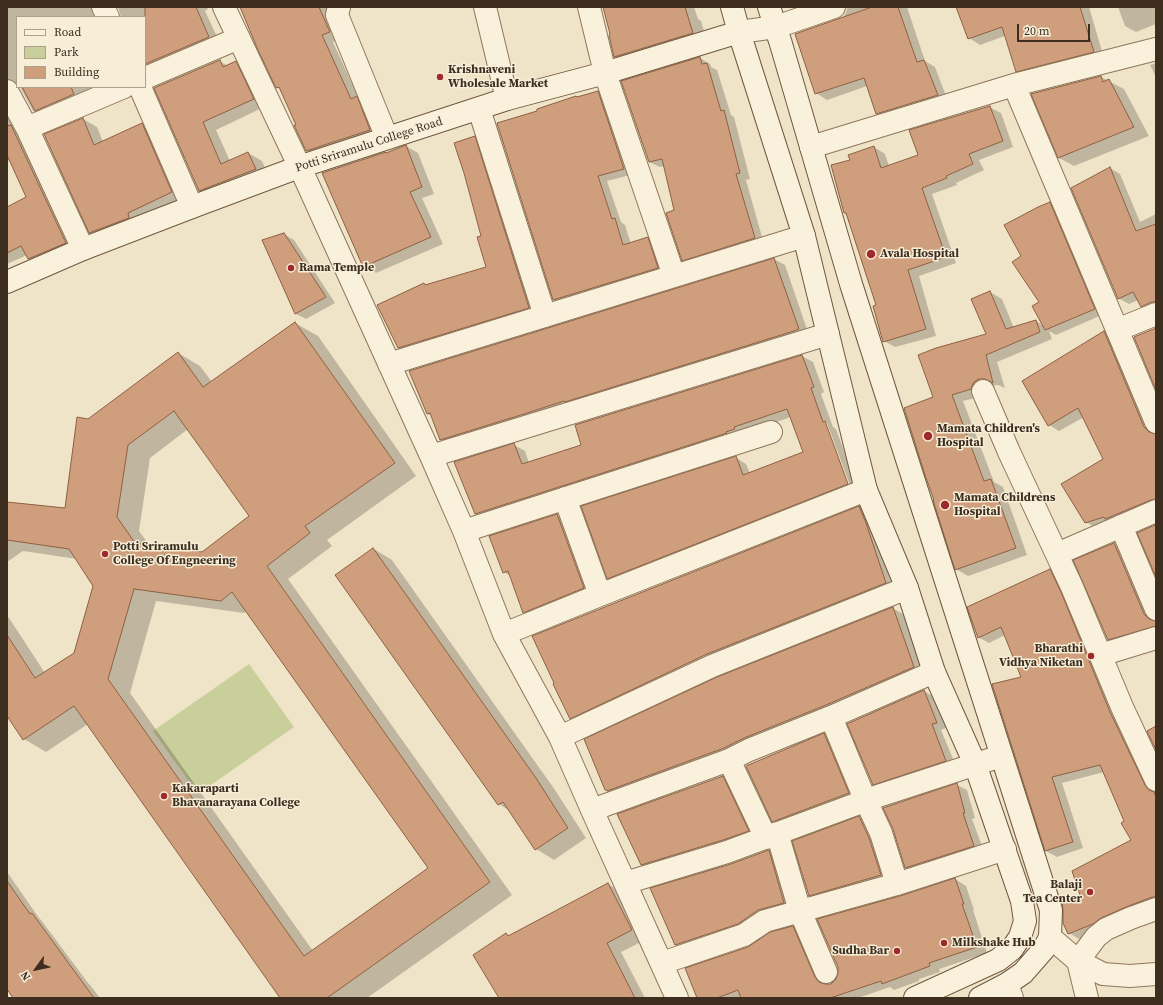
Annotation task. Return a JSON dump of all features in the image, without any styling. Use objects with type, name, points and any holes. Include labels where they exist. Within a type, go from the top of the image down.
[{"type":"street","points":[[103,7],[108,16]]},
{"type":"street","points":[[224,7],[431,456],[464,531],[504,634],[560,737],[677,998]]},
{"type":"street","points":[[339,7],[337,15],[387,138]]},
{"type":"street","points":[[485,7],[507,100]]},
{"type":"street","points":[[589,7],[605,73],[674,276]]},
{"type":"street","points":[[732,7],[804,236],[866,490],[907,588],[934,672],[975,764],[1022,901],[1025,921],[1020,937],[1012,949],[998,960],[915,998]]},
{"type":"street","points":[[769,7],[851,284],[1050,910],[1050,937],[1044,949],[1023,972],[1010,991],[980,998]]},
{"type":"street","name":"Potti Sriramulu College Road","points":[[7,282],[192,207],[299,167],[507,100],[605,73],[739,32],[776,28],[834,7]]},
{"type":"street","points":[[146,78],[239,38]]},
{"type":"street","points":[[811,147],[1014,84],[1156,50]]},
{"type":"street","points":[[1014,84],[1156,422]]},
{"type":"street","points":[[26,128],[122,88]]},
{"type":"street","points":[[140,88],[192,207]]},
{"type":"street","points":[[7,91],[83,250]]},
{"type":"street","points":[[479,109],[545,316]]},
{"type":"street","points":[[389,364],[804,236]]},
{"type":"street","points":[[1117,330],[1156,314]]},
{"type":"street","points":[[431,456],[828,334]]},
{"type":"street","points":[[983,391],[1009,452],[1072,587],[1122,707],[1156,780]]},
{"type":"street","points":[[464,531],[771,432]]},
{"type":"street","points":[[504,634],[866,490]]},
{"type":"street","points":[[565,498],[600,595]]},
{"type":"street","points":[[1057,554],[1156,511]]},
{"type":"street","points":[[1121,526],[1156,609]]},
{"type":"street","points":[[560,737],[712,666],[907,588]]},
{"type":"street","points":[[1100,653],[1107,653],[1156,638]]},
{"type":"street","points":[[592,810],[729,760],[749,750],[831,717],[934,672]]},
{"type":"street","points":[[831,717],[881,833],[897,884]]},
{"type":"street","points":[[625,883],[727,852],[866,800],[1001,756]]},
{"type":"street","points":[[729,760],[772,836],[800,912],[826,972]]},
{"type":"street","points":[[662,963],[744,935],[765,921],[897,884],[1005,849]]},
{"type":"street","points":[[1078,961],[1096,937],[1106,929],[1131,918],[1156,910]]},
{"type":"street","points":[[1050,937],[1078,961],[1103,974],[1130,976],[1156,974]]},
{"type":"street","points":[[1078,961],[1087,998]]},
{"type":"green space","points":[[249,664],[294,727],[198,794],[153,731]]},
{"type":"building","points":[[145,7],[196,7],[209,37],[146,64]]},
{"type":"building","points":[[240,7],[319,7],[330,32],[322,35],[351,99],[357,96],[370,130],[306,151],[279,87],[276,88]]},
{"type":"building","points":[[603,7],[685,7],[693,33],[614,57]]},
{"type":"building","points":[[872,7],[898,7],[917,62],[924,60],[938,95],[876,114],[864,78],[815,94],[795,34]]},
{"type":"building","points":[[956,7],[1080,7],[1094,52],[1016,72],[1002,27],[968,39]]},
{"type":"building","points":[[700,57],[702,64],[707,63],[721,111],[724,110],[740,173],[736,174],[755,238],[682,261],[666,213],[674,210],[662,159],[649,162],[621,81]]},
{"type":"building","points":[[220,60],[223,67],[236,61],[254,99],[203,122],[221,164],[248,152],[256,169],[199,191],[154,88]]},
{"type":"building","points":[[1101,76],[1103,82],[1109,79],[1134,127],[1058,158],[1031,94]]},
{"type":"building","points":[[23,88],[71,88],[74,94],[35,111]]},
{"type":"building","points":[[598,91],[624,169],[598,176],[612,219],[615,218],[623,245],[648,237],[658,268],[553,300],[497,123],[537,111],[537,109],[576,96]]},
{"type":"building","points":[[990,106],[1003,141],[969,154],[973,164],[946,176],[947,178],[922,188],[946,257],[908,270],[926,329],[883,342],[873,306],[876,305],[846,213],[844,213],[831,165],[850,160],[848,155],[874,146],[881,168],[918,155],[909,130]]},
{"type":"building","points":[[83,118],[94,145],[142,123],[172,192],[128,213],[129,218],[89,233],[44,134]]},
{"type":"building","points":[[11,125],[66,243],[28,259],[21,246],[7,253],[7,207],[26,197],[7,155],[7,126]]},
{"type":"building","points":[[475,136],[529,308],[398,348],[377,305],[424,283],[425,285],[486,267],[477,237],[481,236],[464,173],[454,143]]},
{"type":"building","points":[[406,145],[422,187],[410,192],[431,237],[363,267],[322,173],[386,153]]},
{"type":"building","points":[[1110,167],[1136,231],[1156,224],[1156,302],[1151,302],[1141,307],[1133,292],[1118,299],[1071,188]]},
{"type":"building","points":[[1050,202],[1095,309],[1045,330],[1032,306],[1039,302],[1012,262],[1021,256],[1004,225]]},
{"type":"building","name":"Rama Temple","points":[[284,233],[326,297],[295,314],[262,240]]},
{"type":"building","points":[[774,258],[799,329],[565,402],[564,401],[440,440],[430,413],[427,414],[409,371]]},
{"type":"building","points":[[990,291],[1006,329],[1036,320],[1040,332],[986,355],[993,383],[985,379],[978,379],[973,383],[971,389],[952,395],[984,481],[991,479],[1016,548],[955,570],[904,408],[933,397],[918,355],[936,348],[986,334],[971,299]]},
{"type":"building","points":[[295,322],[395,463],[305,526],[310,533],[267,566],[490,882],[327,998],[280,998],[74,706],[23,740],[7,716],[7,635],[35,678],[74,653],[93,586],[69,549],[7,540],[7,502],[65,508],[77,417],[88,419],[178,352],[203,387]],"holes":[[[174,411],[249,516],[202,552],[135,543],[117,517],[128,445]],[[134,589],[221,601],[232,592],[428,868],[304,956],[108,679]]]},
{"type":"building","points":[[1156,328],[1156,390],[1134,337]]},
{"type":"building","points":[[1104,331],[1144,427],[1149,432],[1156,434],[1156,499],[1105,519],[1104,517],[1085,523],[1061,484],[1103,459],[1078,408],[1048,426],[1022,381]]},
{"type":"building","points":[[802,355],[814,387],[811,388],[823,422],[825,421],[848,484],[607,579],[581,506],[736,456],[743,475],[803,452],[787,409],[734,427],[735,429],[726,432],[727,433],[475,514],[454,462],[514,443],[522,464],[581,445],[575,425]]},
{"type":"building","points":[[859,506],[886,583],[707,654],[570,719],[532,636]]},
{"type":"building","points":[[557,514],[584,588],[523,613],[508,571],[503,573],[489,536]]},
{"type":"building","points":[[1155,525],[1156,528],[1156,577],[1137,533]]},
{"type":"building","points":[[1114,543],[1144,614],[1149,619],[1156,621],[1156,626],[1108,640],[1073,560]]},
{"type":"building","points":[[373,548],[536,778],[568,828],[535,850],[503,802],[498,805],[335,575]]},
{"type":"building","points":[[1050,569],[1061,592],[1110,712],[1145,785],[1149,790],[1154,792],[1156,797],[1156,897],[1152,897],[1126,907],[1101,918],[1093,924],[1068,934],[1063,923],[1062,903],[1080,895],[1072,871],[1131,840],[1121,823],[1124,821],[1100,765],[1052,777],[1073,842],[1045,851],[992,684],[1021,677],[1001,627],[978,638],[967,607]]},
{"type":"building","points":[[893,607],[914,667],[744,738],[724,748],[607,791],[605,790],[584,739],[717,677]]},
{"type":"building","points":[[924,690],[937,723],[932,724],[946,761],[873,785],[847,724]]},
{"type":"building","points":[[1156,726],[1156,750],[1147,731]]},
{"type":"building","points":[[824,733],[849,793],[772,822],[746,766]]},
{"type":"building","points":[[723,776],[749,831],[641,865],[617,814]]},
{"type":"building","points":[[957,783],[965,813],[963,813],[974,846],[905,868],[893,829],[883,808]]},
{"type":"building","points":[[859,816],[869,838],[881,875],[809,896],[792,841]]},
{"type":"building","points":[[769,850],[784,903],[758,910],[738,924],[675,945],[650,888],[731,864]]},
{"type":"building","points":[[955,878],[964,904],[962,904],[977,947],[929,963],[930,966],[882,984],[881,981],[830,998],[741,998],[738,990],[717,998],[697,998],[685,968],[748,947],[770,932],[793,926],[815,977],[819,982],[831,984],[836,979],[838,967],[817,919],[900,896]]},
{"type":"building","points":[[7,881],[30,914],[32,913],[94,998],[13,998],[7,989]]},
{"type":"building","points":[[608,883],[632,930],[607,943],[635,998],[499,998],[473,955],[506,933],[508,936]]},
{"type":"place","name":"Krishnaveni Wholesale Market","points":[[440,77]]},
{"type":"place","name":"Avala Hospital","points":[[871,254]]},
{"type":"place","name":"Rama Temple","points":[[291,268]]},
{"type":"place","name":"Mamata Children's Hospital","points":[[928,436]]},
{"type":"place","name":"Mamata Childrens Hospital","points":[[945,505]]},
{"type":"place","name":"Potti Sriramulu College Of Engneering","points":[[105,554]]},
{"type":"place","name":"Bharathi Vidhya Niketan","points":[[1091,656]]},
{"type":"place","name":"Kakaraparti Bhavanarayana College","points":[[164,796]]},
{"type":"place","name":"Balaji Tea Center","points":[[1090,892]]},
{"type":"place","name":"Milkshake Hub","points":[[944,943]]},
{"type":"place","name":"Sudha Bar","points":[[897,951]]}]
